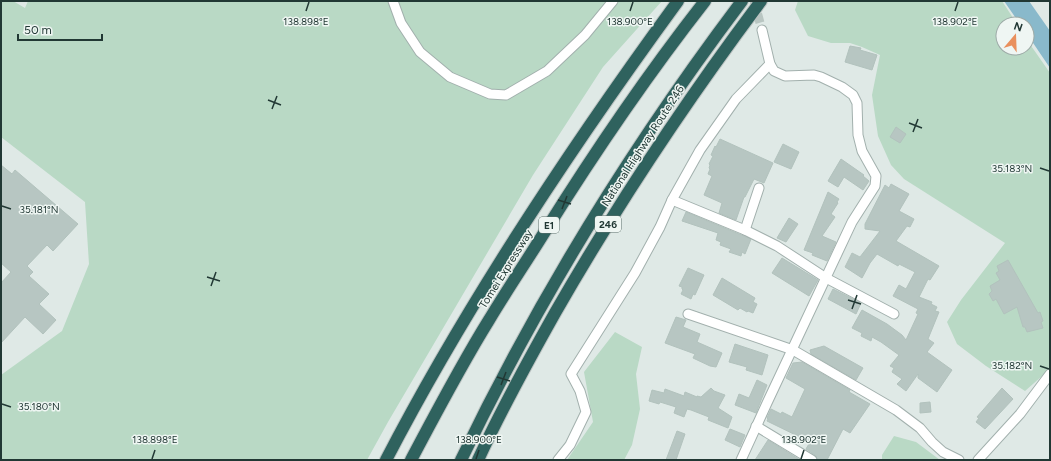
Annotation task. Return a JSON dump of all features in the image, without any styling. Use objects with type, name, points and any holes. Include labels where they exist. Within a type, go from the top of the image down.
[{"type":"highway","name":"Tomei Expressway","points":[[386,460],[477,301],[545,192],[595,117],[678,1]]},
{"type":"highway","name":"Tomei Expressway","points":[[411,460],[438,408],[489,320],[559,208],[612,129],[680,33],[705,1]]},
{"type":"highway","name":"National Highway Route 246","points":[[461,460],[523,338],[579,240],[700,57],[742,1]]},
{"type":"highway","name":"National Highway Route 246","points":[[478,460],[533,352],[592,248],[717,60],[761,1]]},
{"type":"street","points":[[393,1],[401,23],[420,52],[450,77],[490,94],[506,95],[547,71],[585,35],[613,1]]},
{"type":"street","points":[[741,460],[852,222],[875,186],[876,176],[862,150],[858,135],[858,103],[853,95],[842,87],[821,77],[780,74],[774,71],[770,64],[762,30]]},
{"type":"street","points":[[558,460],[570,445],[586,412],[580,391],[572,374],[635,273],[660,227],[672,200],[700,150],[736,99],[770,64]]},
{"type":"street","points":[[746,230],[759,188]]},
{"type":"street","points":[[672,200],[746,230],[777,246],[826,278],[894,314]]},
{"type":"street","points":[[688,314],[793,350],[896,410],[920,428],[943,452],[959,460]]},
{"type":"street","points":[[978,460],[1020,414],[1050,374]]},
{"type":"street","points":[[756,426],[812,460]]},
{"type":"green space","points":[[1,1],[13,1],[25,8],[28,1],[662,1],[603,67],[533,175],[367,460],[1,460],[1,375],[62,331],[89,264],[85,202],[1,137]]},
{"type":"green space","points":[[798,1],[1002,1],[1012,16],[995,16],[995,56],[1035,56],[1035,51],[1050,73],[1050,369],[1025,391],[986,366],[957,344],[947,322],[961,300],[1005,243],[904,179],[891,165],[878,136],[872,95],[880,55],[850,43],[831,43],[808,36],[795,10]]},
{"type":"green space","points":[[615,332],[642,347],[636,374],[640,409],[632,445],[624,460],[567,460],[593,422],[584,372]]},
{"type":"green space","points":[[894,436],[916,442],[940,460],[882,460],[882,455]]},
{"type":"water","points":[[1004,1],[1029,1],[1050,31],[1050,68],[1035,46],[1035,16],[1014,16]]},
{"type":"building","points":[[850,46],[861,48],[860,50],[877,55],[872,70],[845,62]]},
{"type":"building","points":[[896,127],[906,134],[900,143],[890,137]]},
{"type":"building","points":[[720,139],[773,163],[764,183],[754,179],[744,197],[736,220],[719,213],[722,203],[704,195],[712,176],[708,174],[710,169],[709,164],[713,156],[711,155]]},
{"type":"building","points":[[783,144],[799,152],[791,169],[774,162]]},
{"type":"building","points":[[841,159],[864,175],[863,176],[869,181],[863,190],[844,177],[838,187],[828,181]]},
{"type":"building","points":[[1,165],[12,174],[15,170],[78,224],[53,251],[47,245],[27,266],[33,272],[29,276],[49,294],[39,304],[56,320],[43,334],[25,317],[1,343],[1,283],[11,272],[1,263]]},
{"type":"building","points":[[891,184],[909,194],[899,211],[914,219],[910,227],[907,226],[896,241],[939,266],[930,280],[928,279],[919,297],[932,302],[931,304],[937,307],[935,311],[939,312],[928,339],[934,343],[927,352],[952,370],[937,392],[918,378],[918,374],[906,391],[897,384],[902,379],[892,372],[894,368],[890,366],[899,355],[872,337],[871,341],[861,336],[862,333],[852,328],[862,310],[887,324],[902,335],[906,340],[918,314],[916,313],[918,309],[893,296],[899,285],[906,289],[915,272],[899,264],[898,266],[877,254],[862,278],[845,267],[852,253],[860,257],[880,231],[865,229],[865,224],[885,185],[889,188]]},
{"type":"building","points":[[828,192],[839,199],[831,214],[835,217],[822,236],[836,242],[827,261],[804,250]]},
{"type":"building","points":[[686,212],[751,239],[745,254],[742,252],[741,256],[729,252],[731,249],[720,245],[721,242],[716,240],[718,233],[682,221]]},
{"type":"building","points":[[789,218],[798,224],[786,242],[777,238]]},
{"type":"building","points":[[782,258],[818,280],[809,296],[772,273]]},
{"type":"building","points":[[1008,260],[1038,313],[1040,312],[1043,321],[1041,322],[1043,328],[1027,332],[1025,327],[1023,327],[1017,307],[1004,314],[996,299],[993,301],[989,294],[992,291],[990,286],[1000,280],[996,273],[999,271],[997,266]]},
{"type":"building","points":[[688,268],[704,275],[695,295],[693,294],[691,299],[681,294],[683,290],[682,287],[679,286]]},
{"type":"building","points":[[722,278],[755,298],[753,302],[757,304],[753,313],[747,312],[740,308],[738,310],[713,295]]},
{"type":"building","points":[[833,289],[861,303],[856,314],[828,299]]},
{"type":"building","points":[[676,317],[686,320],[683,327],[700,334],[697,342],[722,353],[716,367],[710,366],[693,358],[695,354],[665,343]]},
{"type":"building","points":[[735,344],[768,355],[762,375],[746,370],[747,367],[729,362]]},
{"type":"building","points":[[824,346],[863,368],[856,380],[811,354],[810,350]]},
{"type":"building","points":[[802,362],[850,390],[849,392],[870,404],[850,433],[843,429],[827,460],[818,460],[815,455],[806,449],[810,442],[767,421],[771,409],[792,417],[805,389],[786,378],[793,363]]},
{"type":"building","points":[[757,380],[767,385],[756,413],[735,405],[739,394],[749,398]]},
{"type":"building","points":[[711,388],[714,391],[725,395],[718,408],[732,417],[728,428],[708,420],[709,417],[691,410],[687,409],[684,417],[674,413],[676,407],[660,402],[659,404],[649,401],[652,390],[664,393],[665,389],[684,396],[685,392],[701,397]]},
{"type":"building","points":[[1002,388],[1013,399],[985,429],[976,422],[979,418],[977,417]]},
{"type":"building","points":[[930,402],[931,412],[920,413],[920,403]]},
{"type":"building","points":[[730,429],[745,435],[740,447],[725,440]]},
{"type":"building","points":[[677,431],[685,434],[676,460],[666,460]]},
{"type":"building","points":[[768,440],[800,460],[755,460]]},
{"type":"tunnel","points":[[754,1],[762,30]]}]
